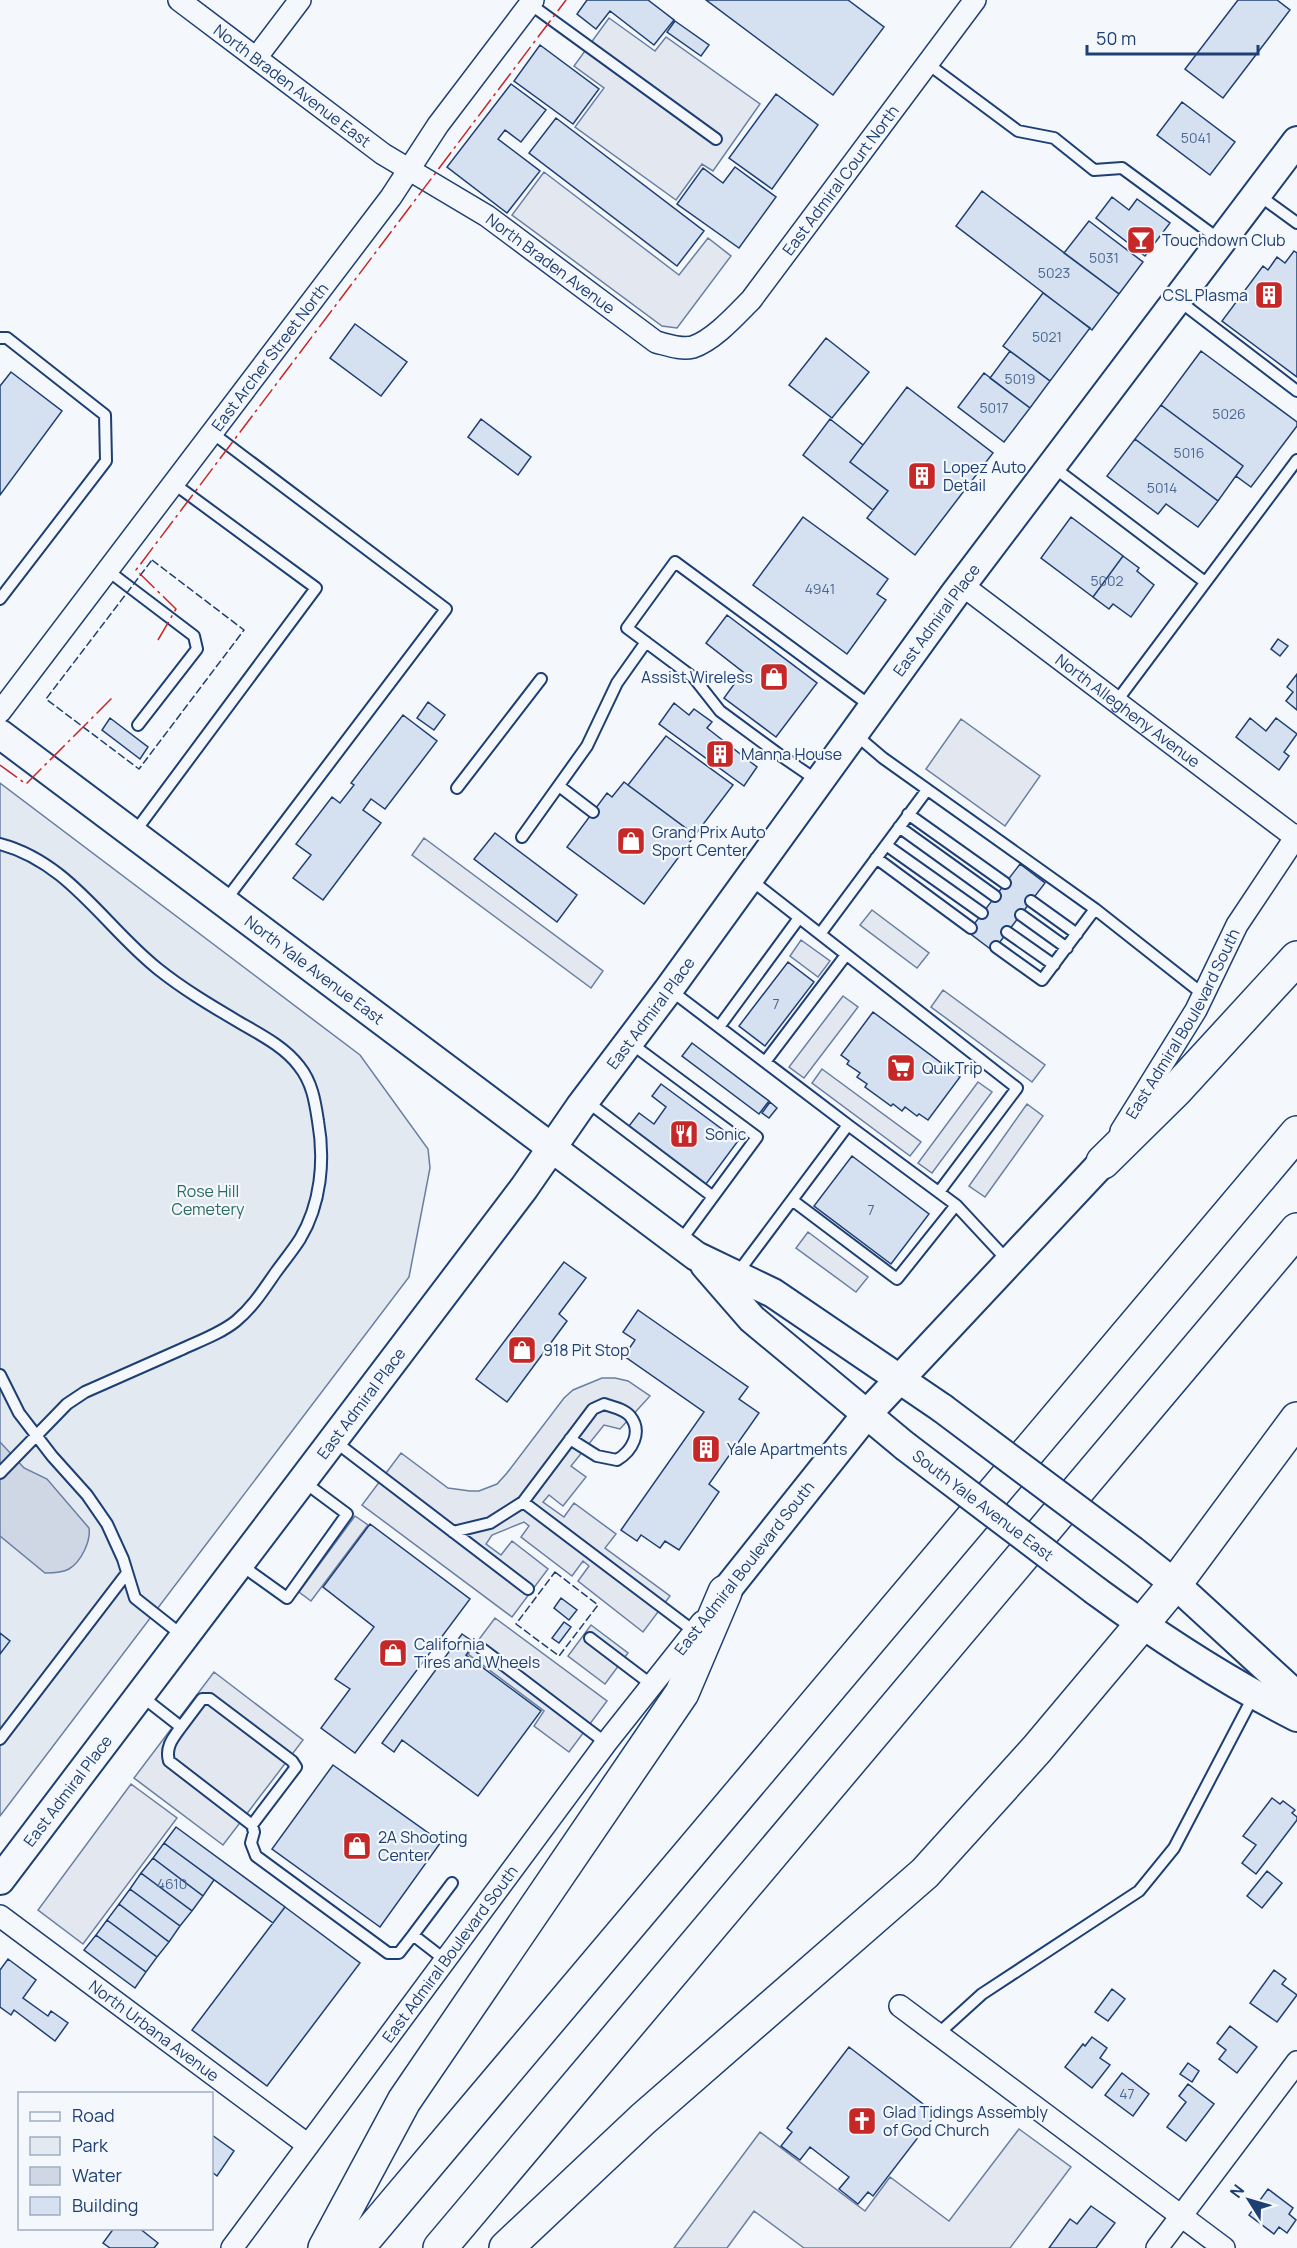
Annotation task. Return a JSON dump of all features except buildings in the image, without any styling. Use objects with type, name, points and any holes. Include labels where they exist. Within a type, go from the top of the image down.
[{"type":"highway","points":[[1103,1162],[1175,1091],[1297,957]]},
{"type":"highway","points":[[357,2248],[1297,1132]]},
{"type":"highway","points":[[440,2248],[1297,1230]]},
{"type":"highway","points":[[506,2248],[642,2119],[925,1873],[1037,1749],[1175,1584],[1297,1419]]},
{"type":"highway","points":[[325,2248],[404,2101],[682,1693],[725,1592]]},
{"type":"main road","name":"East Admiral Place","points":[[1,1876],[519,1195],[585,1100],[669,989],[962,585],[1297,141]]},
{"type":"main road","name":"North Yale Avenue East","points":[[0,734],[629,1206]]},
{"type":"main road","name":"East Admiral Boulevard South","points":[[725,1592],[866,1415],[1103,1162]]},
{"type":"main road","name":"South Yale Avenue East","points":[[629,1206],[688,1249],[773,1293],[942,1408],[1175,1584],[1297,1696]]},
{"type":"main road","name":"South Yale Avenue East","points":[[688,1249],[752,1319],[905,1446],[1142,1624],[1254,1695],[1297,1717]]},
{"type":"street","name":"North Braden Avenue East","points":[[179,0],[383,154],[410,169]]},
{"type":"street","points":[[256,58],[300,0]]},
{"type":"street","name":"East Admiral Court North","points":[[693,347],[731,321],[752,300],[975,0]]},
{"type":"street","name":"East Archer Street North","points":[[0,712],[391,197],[438,125],[532,2]]},
{"type":"street","name":"North Braden Avenue","points":[[410,169],[487,216],[656,342],[675,348],[693,347]]},
{"type":"street","name":"North Allegheny Avenue","points":[[962,585],[1296,836]]},
{"type":"street","name":"East Admiral Boulevard South","points":[[1103,1162],[1204,995],[1237,925],[1296,836]]},
{"type":"street","name":"East Admiral Boulevard South","points":[[232,2248],[606,1743],[725,1592]]},
{"type":"street","name":"North Urbana Avenue","points":[[0,1916],[309,2145]]},
{"type":"street","points":[[900,2006],[1224,2248]]},
{"type":"street","points":[[1156,2248],[1297,2062]]},
{"type":"lane","points":[[532,2],[716,139]]},
{"type":"lane","points":[[928,64],[1018,131],[1054,138],[1094,170],[1122,168],[1221,242]]},
{"type":"lane","points":[[1257,194],[1297,223]]},
{"type":"lane","points":[[1177,299],[1297,391]]},
{"type":"lane","points":[[0,338],[7,338],[105,415],[106,461],[0,599]]},
{"type":"lane","points":[[211,432],[446,609],[224,902]]},
{"type":"lane","points":[[1116,702],[1297,460]]},
{"type":"lane","points":[[1052,465],[1206,582]]},
{"type":"lane","points":[[133,833],[316,588],[173,483]]},
{"type":"lane","points":[[818,781],[720,711],[694,678],[627,628],[675,562],[872,707]]},
{"type":"lane","points":[[107,570],[194,636],[197,649],[138,725]]},
{"type":"lane","points":[[522,837],[587,746],[617,683],[646,642]]},
{"type":"lane","points":[[457,788],[540,680]]},
{"type":"lane","points":[[853,733],[883,758],[1095,909],[1204,995]]},
{"type":"lane","points":[[559,786],[593,812]]},
{"type":"lane","points":[[820,934],[927,790]]},
{"type":"lane","points":[[908,814],[1005,883]]},
{"type":"lane","points":[[899,827],[995,896]]},
{"type":"lane","points":[[0,844],[27,855],[53,870],[86,896],[128,942],[157,968],[192,994],[282,1049],[299,1065],[310,1083],[321,1138],[321,1175],[314,1205],[301,1237],[254,1303],[235,1322],[210,1336],[85,1392],[68,1404],[0,1473]]},
{"type":"lane","points":[[886,845],[982,913]]},
{"type":"lane","points":[[876,858],[971,928]]},
{"type":"lane","points":[[748,878],[1017,1088],[939,1192]]},
{"type":"lane","points":[[1031,901],[1077,934]]},
{"type":"lane","points":[[996,946],[1042,980],[1095,909]]},
{"type":"lane","points":[[1020,915],[1067,948]]},
{"type":"lane","points":[[718,1027],[799,918]]},
{"type":"lane","points":[[1007,932],[1054,965]]},
{"type":"lane","points":[[765,1062],[846,955]]},
{"type":"lane","points":[[669,989],[956,1205],[1009,1263]]},
{"type":"lane","points":[[629,1042],[757,1137],[712,1196],[688,1249]]},
{"type":"lane","points":[[585,1100],[712,1196]]},
{"type":"lane","points":[[736,1275],[848,1125]]},
{"type":"lane","points":[[792,1200],[897,1279],[956,1205]]},
{"type":"lane","points":[[0,1375],[20,1413],[107,1524],[135,1598],[183,1636]]},
{"type":"lane","points":[[453,1532],[490,1523],[523,1502],[570,1439],[593,1409],[604,1404],[621,1409],[631,1417],[636,1435],[627,1454],[617,1460],[597,1456],[570,1439]]},
{"type":"lane","points":[[333,1440],[528,1589]]},
{"type":"lane","points":[[239,1563],[287,1598],[347,1515],[301,1481]]},
{"type":"lane","points":[[523,1502],[695,1632]]},
{"type":"lane","points":[[0,1739],[127,1573]]},
{"type":"lane","points":[[590,1638],[652,1685]]},
{"type":"lane","points":[[481,1648],[606,1743]]},
{"type":"lane","points":[[139,1695],[181,1727]]},
{"type":"lane","points":[[938,2034],[982,1994],[1139,1891],[1174,1848],[1254,1695]]},
{"type":"lane","points":[[252,1825],[296,1767],[292,1761],[210,1699],[202,1700],[169,1747],[167,1753],[169,1761],[252,1825],[254,1832],[251,1843],[256,1856],[388,1953],[399,1953],[452,1883]]},
{"type":"lane","points":[[413,1935],[444,1959]]},
{"type":"green space","name":"Rose Hill Cemetery","points":[[0,783],[360,1055],[428,1149],[430,1168],[409,1277],[0,1816]]},
{"type":"shaded area","points":[[609,18],[655,51],[666,37],[760,104],[713,171],[702,164],[676,200],[575,127],[604,88],[574,66]]},
{"type":"shaded area","points":[[544,172],[679,275],[708,238],[731,256],[677,328],[662,326],[512,215]]},
{"type":"shaded area","points":[[961,719],[1040,776],[1005,826],[926,769]]},
{"type":"shaded area","points":[[424,838],[603,971],[591,988],[412,855]]},
{"type":"shaded area","points":[[872,910],[929,953],[917,968],[860,925]]},
{"type":"shaded area","points":[[801,940],[830,961],[818,977],[790,956]]},
{"type":"shaded area","points":[[943,990],[1045,1065],[1032,1082],[931,1007]]},
{"type":"shaded area","points":[[843,996],[858,1007],[804,1078],[789,1067]]},
{"type":"shaded area","points":[[822,1069],[921,1142],[910,1156],[812,1083]]},
{"type":"shaded area","points":[[978,1082],[992,1092],[932,1173],[918,1163]]},
{"type":"shaded area","points":[[1027,1104],[1043,1116],[985,1197],[969,1186]]},
{"type":"shaded area","points":[[808,1232],[868,1277],[856,1292],[796,1248]]},
{"type":"shaded area","points":[[602,1378],[628,1381],[650,1396],[620,1429],[604,1425],[571,1466],[586,1477],[563,1506],[549,1495],[543,1502],[564,1517],[574,1503],[616,1534],[605,1548],[670,1596],[643,1632],[578,1581],[589,1566],[583,1561],[572,1576],[521,1537],[529,1526],[524,1522],[492,1535],[486,1544],[501,1555],[512,1541],[548,1569],[512,1617],[362,1505],[401,1453],[448,1488],[479,1491],[497,1484],[564,1398],[573,1390]]},
{"type":"shaded area","points":[[355,1516],[368,1525],[311,1601],[299,1592]]},
{"type":"shaded area","points":[[495,1618],[607,1701],[569,1752],[534,1726],[544,1711],[468,1654]]},
{"type":"shaded area","points":[[591,1625],[628,1653],[605,1684],[568,1656]]},
{"type":"shaded area","points":[[214,1672],[303,1740],[223,1845],[134,1778]]},
{"type":"shaded area","points":[[131,1784],[177,1818],[83,1944],[38,1910]]},
{"type":"shaded area","points":[[1019,2129],[1071,2167],[1010,2248],[804,2248],[754,2211],[727,2248],[674,2248],[760,2132],[865,2211],[890,2177],[949,2221]]},
{"type":"water","points":[[0,1442],[24,1468],[47,1479],[89,1528],[84,1551],[69,1569],[45,1573],[0,1536]]},
{"type":"fence","points":[[152,560],[244,630],[139,769],[46,699],[152,560]]},
{"type":"fence","points":[[555,1572],[598,1605],[559,1656],[516,1624],[555,1572]]},
{"type":"power","points":[[158,640],[176,609],[136,570],[566,0]]},
{"type":"power","points":[[0,765],[26,784],[113,697]]},
{"type":"place","name":"Touchdown Club","points":[[1141,240]]},
{"type":"place","name":"CSL Plasma","points":[[1269,295]]},
{"type":"place","name":"Lopez Auto Detail","points":[[922,476]]},
{"type":"place","name":"Assist Wireless","points":[[774,677]]},
{"type":"place","name":"Manna House","points":[[720,754]]},
{"type":"place","name":"Grand Prix Auto Sport Center","points":[[631,841]]},
{"type":"place","name":"QuikTrip","points":[[901,1068]]},
{"type":"place","name":"Sonic","points":[[684,1134]]},
{"type":"place","name":"918 Pit Stop","points":[[522,1350]]},
{"type":"place","name":"Yale Apartments","points":[[706,1449]]},
{"type":"place","name":"California Tires and Wheels","points":[[393,1653]]},
{"type":"place","name":"2A Shooting Center","points":[[357,1846]]},
{"type":"place","name":"Glad Tidings Assembly of God Church","points":[[862,2121]]}]
